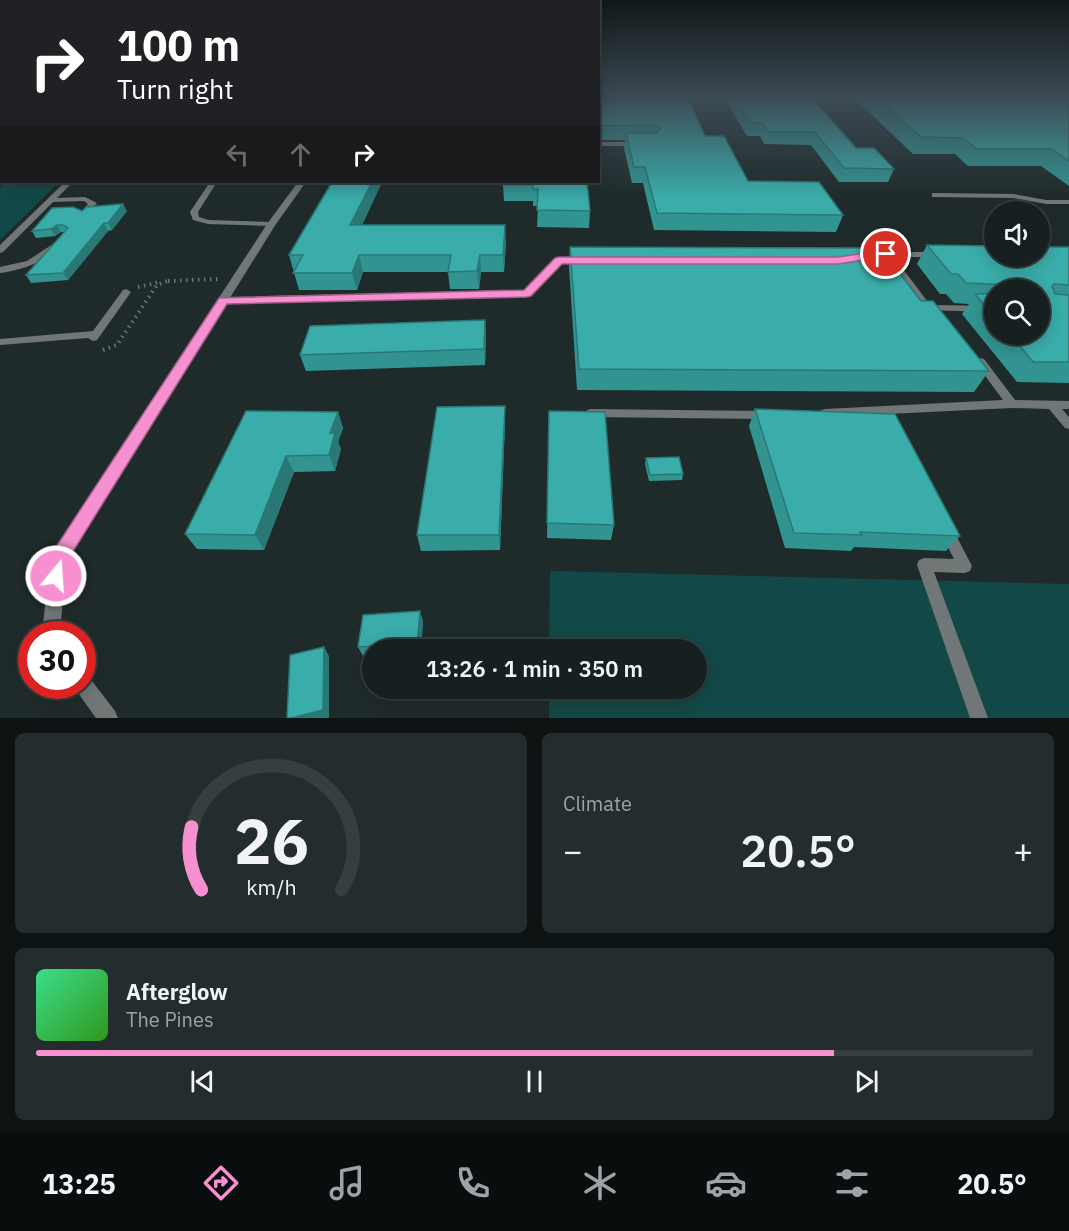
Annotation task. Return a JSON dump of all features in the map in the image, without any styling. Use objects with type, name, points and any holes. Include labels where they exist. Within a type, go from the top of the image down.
[{"type":"street","points":[[52,621],[58,559],[272,224],[301,183]]},
{"type":"street","points":[[93,699],[108,718]]},
{"type":"lane","points":[[600,144],[642,144]]},
{"type":"lane","points":[[0,250],[69,183]]},
{"type":"lane","points":[[212,183],[194,212],[196,218],[208,222],[272,224]]},
{"type":"lane","points":[[935,195],[1014,196],[1046,202],[1069,202]]},
{"type":"lane","points":[[50,200],[85,199],[93,203],[83,214]]},
{"type":"lane","points":[[0,270],[27,263],[51,251],[64,236]]},
{"type":"lane","points":[[886,254],[927,308],[942,312],[984,310]]},
{"type":"lane","points":[[857,258],[886,254],[940,254]]},
{"type":"lane","points":[[223,300],[527,293],[559,260],[594,260]]},
{"type":"lane","points":[[0,342],[94,337],[126,292]]},
{"type":"lane","points":[[972,351],[1012,404]]},
{"type":"lane","points":[[813,413],[887,415],[1012,404],[1069,405]]},
{"type":"lane","points":[[1052,405],[1069,425]]},
{"type":"lane","points":[[579,413],[778,415]]},
{"type":"lane","points":[[938,514],[965,566],[924,566],[979,718]]},
{"type":"path","points":[[126,292],[167,281],[205,278],[236,280]]},
{"type":"path","points":[[94,337],[91,350],[103,350],[117,345],[157,285],[167,281]]},
{"type":"shaded area","points":[[7,183],[58,183],[0,240],[0,188]]},
{"type":"shaded area","points":[[550,571],[1069,584],[1069,718],[549,718],[549,699],[707,699],[707,639],[549,639]]},
{"type":"building","points":[[703,132],[705,136],[724,136],[748,181],[819,182],[843,215],[657,213],[645,167],[634,167],[626,133]]},
{"type":"building","points":[[767,132],[841,132],[856,148],[874,148],[894,169],[844,168],[815,132]]},
{"type":"building","points":[[915,132],[1069,132],[1069,161],[1052,149],[977,149],[963,138],[921,137]]},
{"type":"building","points":[[331,183],[371,183],[350,225],[505,225],[503,255],[480,255],[477,271],[448,272],[451,255],[359,255],[352,273],[293,273],[303,255],[289,255]]},
{"type":"building","points":[[504,183],[587,183],[590,211],[537,210],[538,189],[533,189],[533,185],[503,185]]},
{"type":"building","points":[[123,204],[108,223],[104,223],[63,273],[26,275],[68,228],[57,225],[51,229],[32,231],[52,208],[73,207],[82,211],[87,207]]},
{"type":"building","points":[[927,245],[984,246],[984,267],[1050,267],[1050,247],[1069,247],[1069,285],[1054,284],[1052,286],[1055,294],[1069,295],[1069,362],[1033,362],[1019,345],[1050,345],[1050,279],[984,279],[984,284],[966,283],[958,274],[951,274]]},
{"type":"building","points":[[570,247],[870,248],[884,253],[921,301],[933,301],[989,371],[579,369]]},
{"type":"building","points":[[975,294],[984,294],[984,304]]},
{"type":"building","points":[[485,320],[484,349],[300,355],[310,326]]},
{"type":"building","points":[[505,406],[499,535],[417,535],[437,407]]},
{"type":"building","points":[[755,409],[895,414],[960,536],[860,532],[862,535],[794,533]]},
{"type":"building","points":[[246,411],[338,412],[330,433],[335,433],[329,455],[286,456],[255,535],[185,534]]},
{"type":"building","points":[[549,411],[605,412],[614,525],[547,523]]},
{"type":"building","points":[[679,457],[683,474],[650,475],[646,458]]},
{"type":"building","points":[[420,611],[418,639],[362,639],[362,647],[358,647],[363,615]]},
{"type":"building","points":[[324,647],[323,710],[287,718],[290,655]]},
{"type":"route","points":[[56,576],[58,559],[223,300],[527,293],[559,260],[838,260],[886,254]]}]
